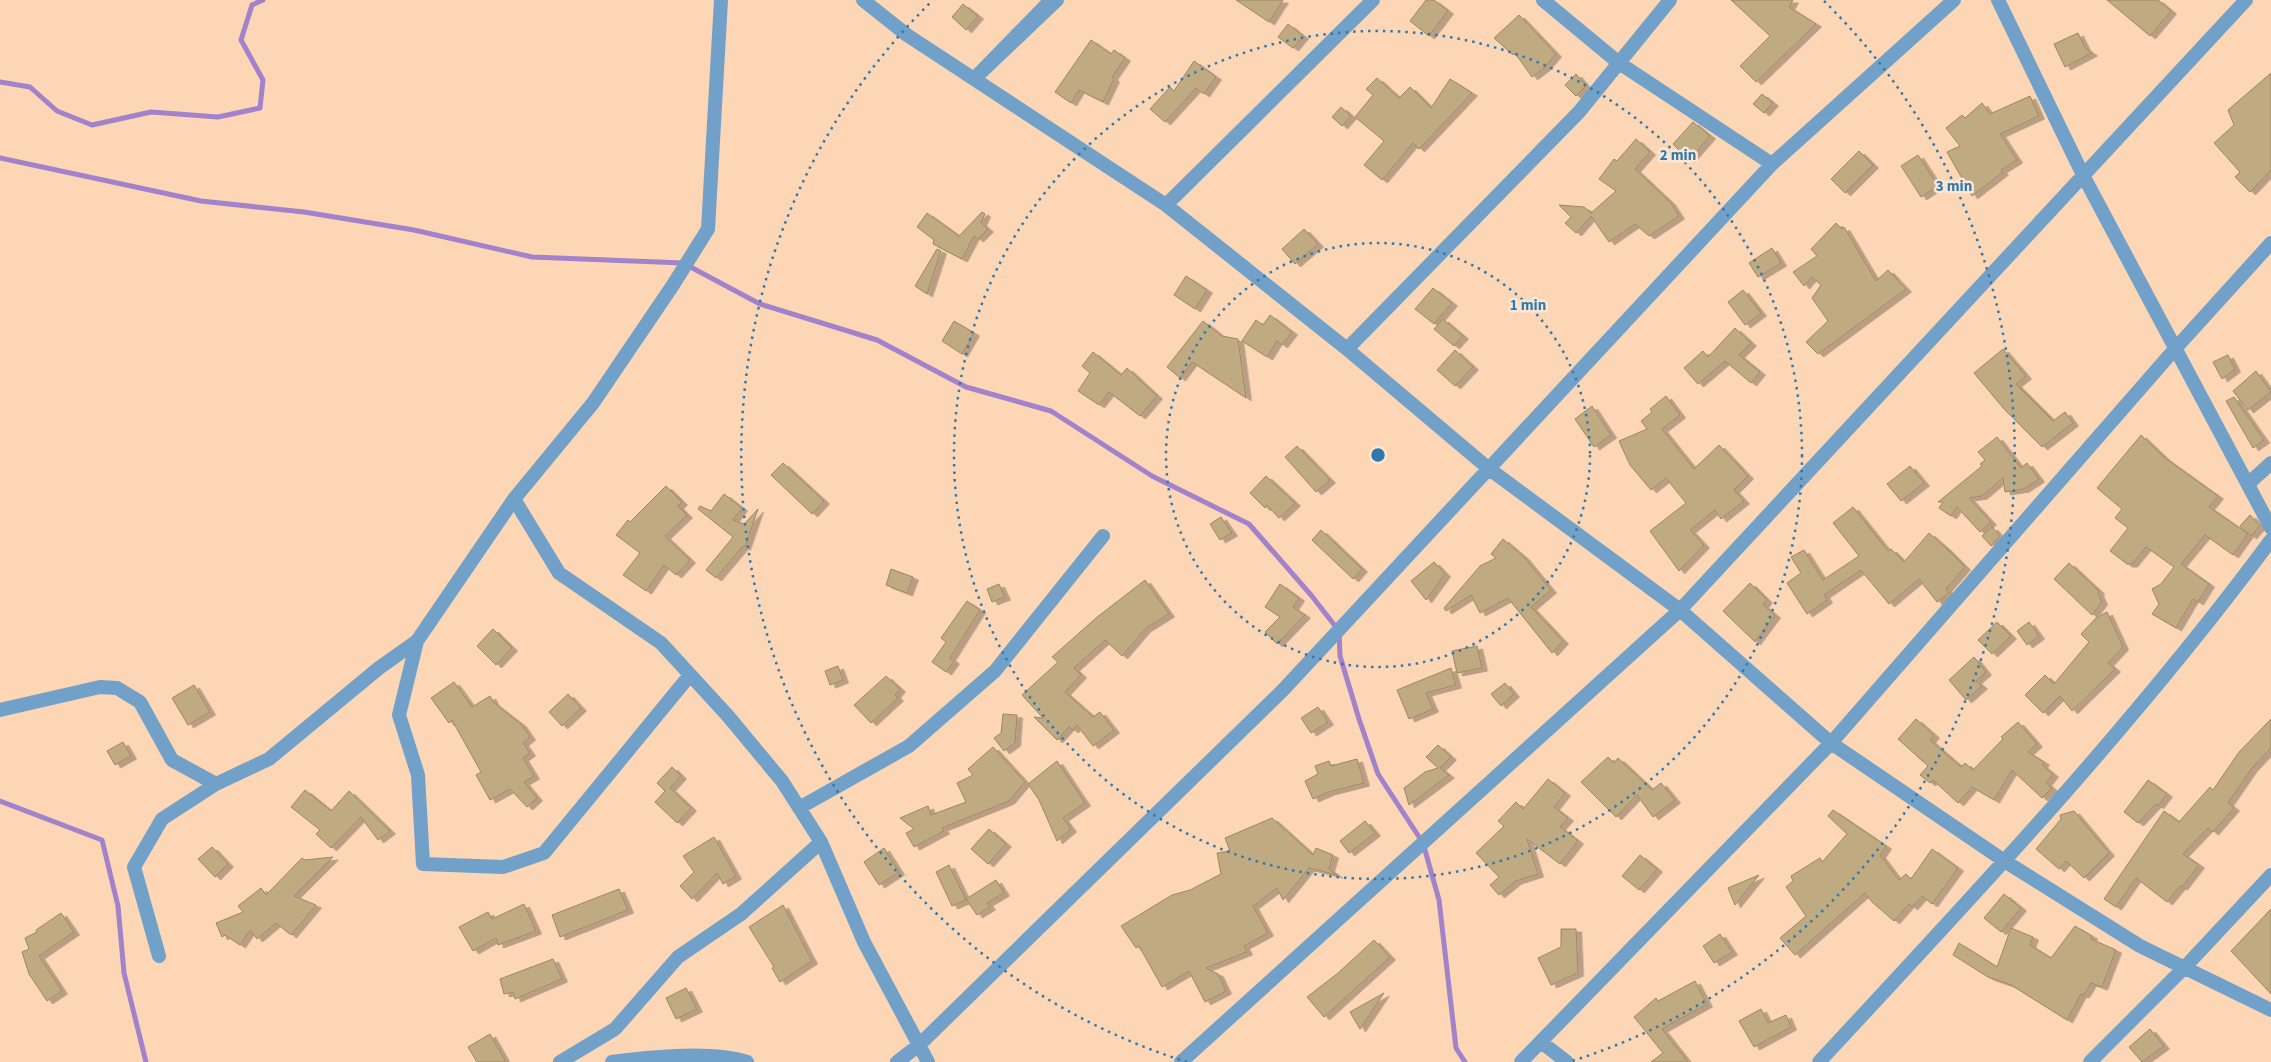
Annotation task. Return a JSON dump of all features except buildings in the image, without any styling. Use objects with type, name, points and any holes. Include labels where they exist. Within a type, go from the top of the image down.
[{"type":"street","points":[[690,675],[544,853],[503,867],[423,864],[418,775],[399,715],[417,641],[514,499],[593,403],[708,229],[721,0]]},
{"type":"street","points":[[863,0],[907,35],[1166,205],[1347,349],[1488,468],[1680,610],[1831,743],[2006,862],[2140,946],[2271,1010]]},
{"type":"street","points":[[974,79],[1051,0]]},
{"type":"street","points":[[974,79],[1057,0]]},
{"type":"street","points":[[1166,205],[1374,0]]},
{"type":"street","points":[[1543,0],[1619,63],[1772,164]]},
{"type":"street","points":[[1347,349],[1579,112],[1670,0]]},
{"type":"street","points":[[897,1062],[919,1045],[1283,690],[1772,164],[1954,0]]},
{"type":"street","points":[[1998,0],[2084,177],[2174,350],[2271,528]]},
{"type":"street","points":[[1181,1062],[1680,610],[2084,177],[2246,0]]},
{"type":"street","points":[[1521,1062],[1831,743],[2174,350],[2271,243]]},
{"type":"street","points":[[2248,484],[2271,463]]},
{"type":"street","points":[[514,499],[560,573],[661,643],[782,781],[821,842],[864,942],[928,1062]]},
{"type":"street","points":[[799,808],[909,746],[995,671],[1102,536]]},
{"type":"street","points":[[1820,1062],[2006,862],[2195,638],[2271,540]]},
{"type":"street","points":[[159,956],[134,867],[162,818],[216,784],[269,759],[378,668],[417,641]]},
{"type":"street","points":[[0,710],[100,687],[117,688],[140,702],[172,760],[216,784]]},
{"type":"street","points":[[560,1062],[615,1028],[678,957],[741,914],[821,842]]},
{"type":"street","points":[[2090,1062],[2184,968],[2271,875]]},
{"type":"street","points":[[1541,1042],[1567,1062]]},
{"type":"street","points":[[612,1062],[678,1056],[737,1058],[747,1062]]},
{"type":"waterway","points":[[0,82],[30,87],[57,111],[92,125],[151,112],[218,117],[260,108],[263,80],[241,40],[252,5],[263,0]]},
{"type":"waterway","points":[[0,158],[201,201],[304,212],[414,230],[532,257],[683,263],[760,304],[877,340],[966,387],[1051,411],[1152,476],[1249,524],[1311,595],[1339,631],[1340,656],[1378,774],[1423,843],[1439,900],[1456,1048],[1465,1062]]},
{"type":"waterway","points":[[0,801],[102,840],[118,906],[124,973],[146,1062]]}]
